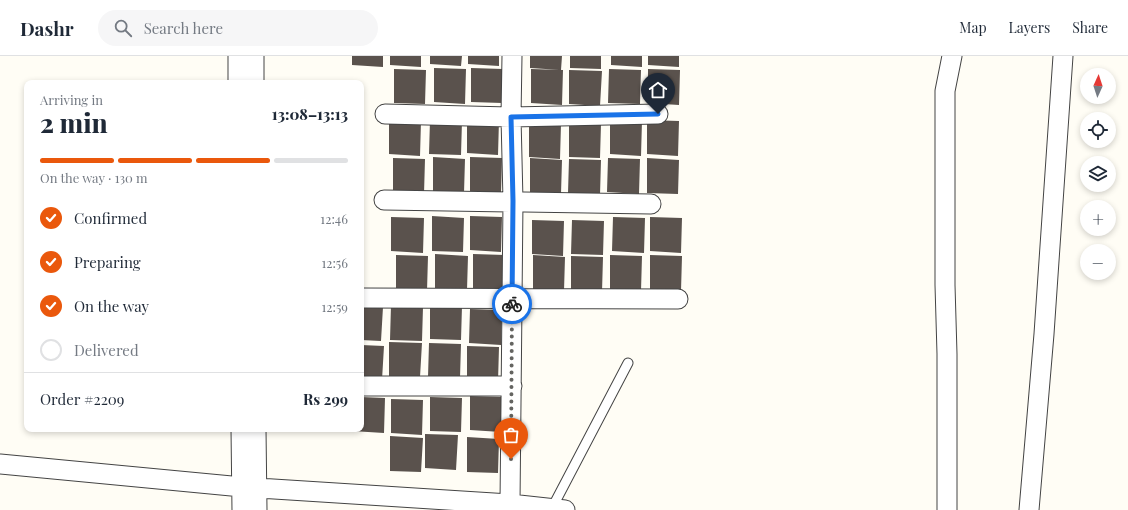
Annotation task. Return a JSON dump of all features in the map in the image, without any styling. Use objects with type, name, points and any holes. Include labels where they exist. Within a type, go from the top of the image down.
[{"type":"street","points":[[238,56],[238,80]]},
{"type":"street","points":[[254,56],[254,80]]},
{"type":"street","points":[[510,504],[513,201],[511,117],[512,56]]},
{"type":"street","points":[[946,510],[947,354],[945,285],[944,91],[952,56]]},
{"type":"street","points":[[1029,510],[1045,318],[1063,56]]},
{"type":"street","points":[[385,114],[511,117],[658,114]]},
{"type":"street","points":[[384,200],[651,204]]},
{"type":"street","points":[[364,298],[678,299]]},
{"type":"street","points":[[364,386],[512,386]]},
{"type":"street","points":[[241,432],[249,488],[257,510]]},
{"type":"street","points":[[242,510],[249,488],[256,432]]},
{"type":"street","points":[[0,464],[249,488],[510,504],[558,509]]},
{"type":"lane","points":[[558,509],[628,362]]},
{"type":"building","points":[[352,56],[383,56],[383,67],[352,65]]},
{"type":"building","points":[[390,56],[421,56],[421,67],[390,65]]},
{"type":"building","points":[[430,56],[462,56],[461,66],[430,64]]},
{"type":"building","points":[[468,56],[499,56],[499,66],[468,64]]},
{"type":"building","points":[[530,56],[562,56],[561,70],[530,68]]},
{"type":"building","points":[[570,56],[601,56],[601,69],[570,68]]},
{"type":"building","points":[[611,56],[642,56],[642,67],[611,65]]},
{"type":"building","points":[[648,56],[679,56],[679,67],[648,65]]},
{"type":"building","points":[[434,68],[466,69],[465,104],[434,102]]},
{"type":"building","points":[[471,68],[503,69],[502,103],[471,102]]},
{"type":"building","points":[[394,69],[426,70],[425,104],[394,103]]},
{"type":"building","points":[[531,69],[563,70],[562,105],[531,103]]},
{"type":"building","points":[[609,69],[641,70],[640,104],[608,103]]},
{"type":"building","points":[[648,69],[680,70],[679,105],[648,103]]},
{"type":"building","points":[[569,70],[602,71],[600,106],[569,104]]},
{"type":"building","points":[[467,119],[499,120],[498,155],[467,153]]},
{"type":"building","points":[[389,120],[421,121],[420,156],[389,154]]},
{"type":"building","points":[[430,120],[462,121],[461,155],[429,154]]},
{"type":"building","points":[[610,120],[642,121],[641,156],[610,154]]},
{"type":"building","points":[[647,120],[679,121],[678,156],[647,154]]},
{"type":"building","points":[[529,123],[561,124],[560,159],[529,157]]},
{"type":"building","points":[[569,123],[601,124],[600,158],[569,157]]},
{"type":"building","points":[[433,157],[465,159],[464,193],[433,192]]},
{"type":"building","points":[[470,157],[502,158],[501,193],[470,191]]},
{"type":"building","points":[[393,158],[425,159],[424,194],[393,192]]},
{"type":"building","points":[[530,158],[562,160],[561,194],[530,193]]},
{"type":"building","points":[[608,158],[640,159],[639,194],[607,192]]},
{"type":"building","points":[[647,158],[679,160],[678,194],[647,193]]},
{"type":"building","points":[[569,159],[601,160],[600,195],[568,193]]},
{"type":"building","points":[[432,216],[464,218],[463,252],[432,251]]},
{"type":"building","points":[[470,216],[502,217],[501,252],[470,250]]},
{"type":"building","points":[[391,217],[424,218],[423,253],[391,251]]},
{"type":"building","points":[[613,217],[645,218],[644,253],[612,251]]},
{"type":"building","points":[[650,217],[682,218],[681,253],[650,251]]},
{"type":"building","points":[[532,220],[564,221],[563,256],[532,254]]},
{"type":"building","points":[[572,220],[604,221],[603,255],[571,254]]},
{"type":"building","points":[[435,254],[468,256],[467,290],[435,289]]},
{"type":"building","points":[[473,254],[505,255],[504,289],[473,288]]},
{"type":"building","points":[[396,255],[428,256],[427,291],[396,289]]},
{"type":"building","points":[[533,255],[565,257],[564,291],[533,290]]},
{"type":"building","points":[[610,255],[642,256],[641,291],[610,289]]},
{"type":"building","points":[[650,255],[682,256],[681,291],[650,289]]},
{"type":"building","points":[[571,256],[603,257],[602,292],[571,290]]},
{"type":"building","points":[[391,305],[423,307],[422,341],[390,340]]},
{"type":"building","points":[[430,305],[462,306],[461,340],[430,339]]},
{"type":"building","points":[[364,306],[383,307],[381,341],[364,340]]},
{"type":"building","points":[[470,309],[502,310],[501,345],[469,343]]},
{"type":"building","points":[[389,342],[422,343],[420,377],[389,376]]},
{"type":"building","points":[[429,343],[461,344],[460,378],[428,377]]},
{"type":"building","points":[[364,345],[384,346],[382,380],[364,379]]},
{"type":"building","points":[[467,346],[499,347],[498,382],[467,380]]},
{"type":"building","points":[[470,396],[502,397],[501,432],[470,430]]},
{"type":"building","points":[[364,397],[385,398],[384,433],[364,432]]},
{"type":"building","points":[[430,397],[462,398],[461,432],[430,431]]},
{"type":"building","points":[[391,399],[423,400],[422,435],[391,433]]},
{"type":"building","points":[[425,434],[458,435],[456,470],[425,468]]},
{"type":"building","points":[[390,436],[423,438],[421,472],[390,471]]},
{"type":"building","points":[[467,437],[499,439],[498,473],[467,472]]},
{"type":"way so far","points":[[511,459],[512,304]]},
{"type":"route","points":[[512,304],[513,201],[511,117],[658,114]]}]
